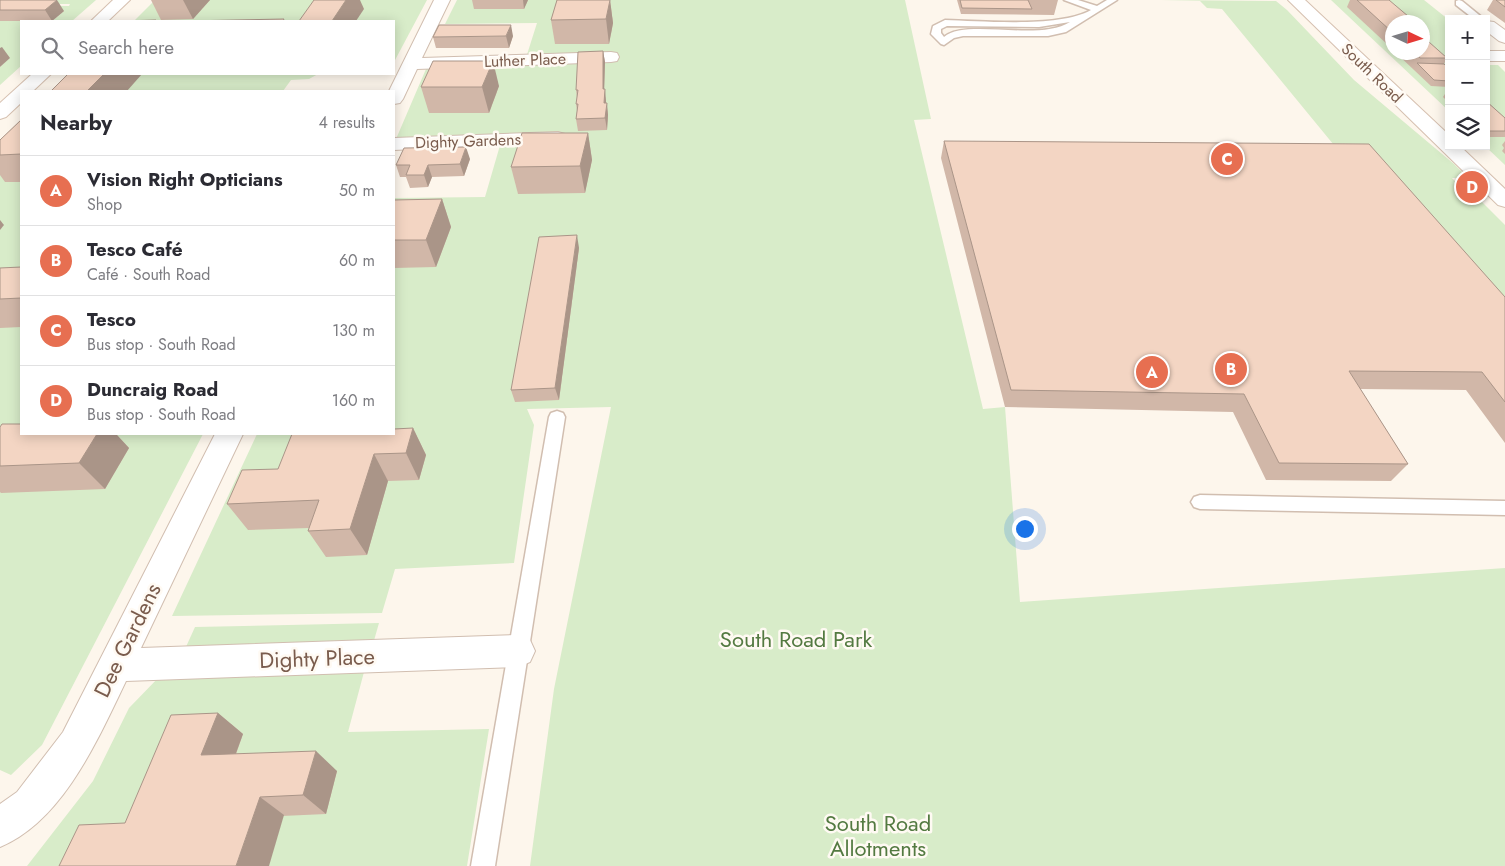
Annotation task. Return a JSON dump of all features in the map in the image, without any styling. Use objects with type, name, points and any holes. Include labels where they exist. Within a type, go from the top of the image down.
[{"type":"street","points":[[100,20],[122,0]]},
{"type":"street","points":[[395,97],[442,0]]},
{"type":"street","name":"South Road","points":[[1296,0],[1445,142]]},
{"type":"street","points":[[1490,27],[1505,38]]},
{"type":"street","points":[[1490,56],[1505,56]]},
{"type":"street","name":"Luther Place","points":[[410,64],[611,58]]},
{"type":"street","points":[[24,90],[41,75]]},
{"type":"street","points":[[0,113],[20,94]]},
{"type":"street","name":"Dighty Gardens","points":[[395,144],[572,137]]},
{"type":"street","name":"South Road","points":[[1453,150],[1505,201]]},
{"type":"street","name":"Dee Gardens","points":[[0,828],[30,806],[76,744],[229,435]]},
{"type":"street","name":"Dighty Place","points":[[115,665],[518,651]]},
{"type":"lane","points":[[1068,0],[1098,9]]},
{"type":"lane","points":[[1082,18],[1039,24],[984,19],[945,23],[936,28],[936,34],[944,42],[951,36],[963,33],[1048,33],[1066,29],[1113,0]]},
{"type":"lane","points":[[1459,3],[1475,15]]},
{"type":"lane","points":[[984,19],[995,34]]},
{"type":"lane","points":[[482,866],[557,417]]},
{"type":"lane","points":[[1200,502],[1505,508]]},
{"type":"green space","points":[[0,0],[96,0],[73,20],[53,20],[63,11],[0,5],[69,6],[70,4],[0,4]]},
{"type":"green space","points":[[155,0],[427,0],[395,60],[395,20],[135,20]]},
{"type":"green space","name":"South Road Park","points":[[457,0],[905,0],[931,119],[914,120],[983,409],[1005,407],[1020,602],[1505,568],[1505,866],[530,866],[554,689],[611,407],[527,409],[534,425],[514,563],[395,569],[382,613],[172,616],[257,435],[395,435],[395,198],[485,197],[503,135],[396,139],[426,69],[432,67],[524,64],[537,23],[445,24]]},
{"type":"green space","points":[[1161,0],[1276,1],[1287,10],[1354,80],[1454,164],[1468,178],[1452,178],[1464,191],[1471,191],[1505,225],[1505,333],[1347,161],[1222,9],[1207,8],[1200,1]]},
{"type":"green space","points":[[1331,0],[1424,0],[1445,17],[1445,107],[1395,60],[1430,60],[1430,15],[1385,15],[1385,51]]},
{"type":"green space","points":[[0,20],[20,21],[20,67],[0,85],[0,67],[9,58],[0,58]]},
{"type":"green space","points":[[1490,65],[1498,65],[1505,72],[1505,165],[1489,150]]},
{"type":"green space","points":[[79,75],[316,75],[309,79],[291,80],[284,90],[63,90]]},
{"type":"green space","points":[[20,131],[20,435],[202,435],[42,745],[11,775],[0,770],[0,151]]},
{"type":"green space","points":[[379,623],[373,644],[185,649],[195,627]]},
{"type":"green space","points":[[364,672],[348,732],[489,729],[467,866],[27,866],[93,781],[129,708],[161,675]]},
{"type":"building","points":[[0,0],[57,0],[45,10],[0,10]]},
{"type":"building","points":[[314,0],[346,0],[333,20],[300,20]]},
{"type":"building","points":[[557,0],[610,0],[606,19],[551,20]]},
{"type":"building","points":[[960,0],[1028,0],[1032,9],[962,8]]},
{"type":"building","points":[[1357,0],[1389,0],[1407,15],[1385,15],[1385,26]]},
{"type":"building","points":[[1496,0],[1505,0],[1505,7]]},
{"type":"building","points":[[284,19],[284,20],[235,20]]},
{"type":"building","points":[[439,25],[511,25],[506,36],[433,37]]},
{"type":"building","points":[[1430,43],[1445,56],[1445,58],[1430,58]]},
{"type":"building","points":[[603,51],[604,103],[607,103],[605,118],[576,119],[578,104],[576,104],[578,90],[576,90],[578,52]]},
{"type":"building","points":[[433,61],[493,61],[482,87],[421,87]]},
{"type":"building","points":[[1417,63],[1445,65],[1445,81],[1434,80]]},
{"type":"building","points":[[67,75],[103,75],[88,90],[52,90]]},
{"type":"building","points":[[1490,105],[1505,118],[1505,131],[1490,131]]},
{"type":"building","points":[[20,121],[20,154],[0,155],[0,140]]},
{"type":"building","points":[[522,133],[588,133],[580,166],[511,167]]},
{"type":"building","points":[[944,141],[1369,144],[1505,297],[1505,402],[1482,372],[1349,371],[1408,464],[1279,463],[1244,394],[1011,390]]},
{"type":"building","points":[[466,147],[460,164],[428,165],[424,175],[406,175],[410,165],[396,165],[404,148]]},
{"type":"building","points":[[442,199],[426,240],[395,240],[395,200]]},
{"type":"building","points":[[577,235],[555,388],[511,390],[539,237]]},
{"type":"building","points":[[20,267],[20,298],[0,299],[0,268]]},
{"type":"building","points":[[2,424],[20,424],[20,435],[96,435],[79,463],[0,466],[0,427]]},
{"type":"building","points":[[413,428],[406,453],[374,454],[350,529],[308,531],[319,500],[227,504],[242,470],[278,469],[292,435],[395,435],[395,429]]},
{"type":"building","points":[[218,713],[201,755],[316,751],[303,795],[260,797],[236,866],[59,866],[79,825],[125,823],[171,715]]},
{"type":"place","name":"Tesco","points":[[1227,159]]},
{"type":"place","name":"Duncraig Road","points":[[1472,187]]},
{"type":"place","name":"Tesco Café","points":[[1231,369]]},
{"type":"place","name":"Vision Right Opticians","points":[[1152,372]]},
{"type":"park label","name":"South Road Allotments","points":[[878,836]]}]
